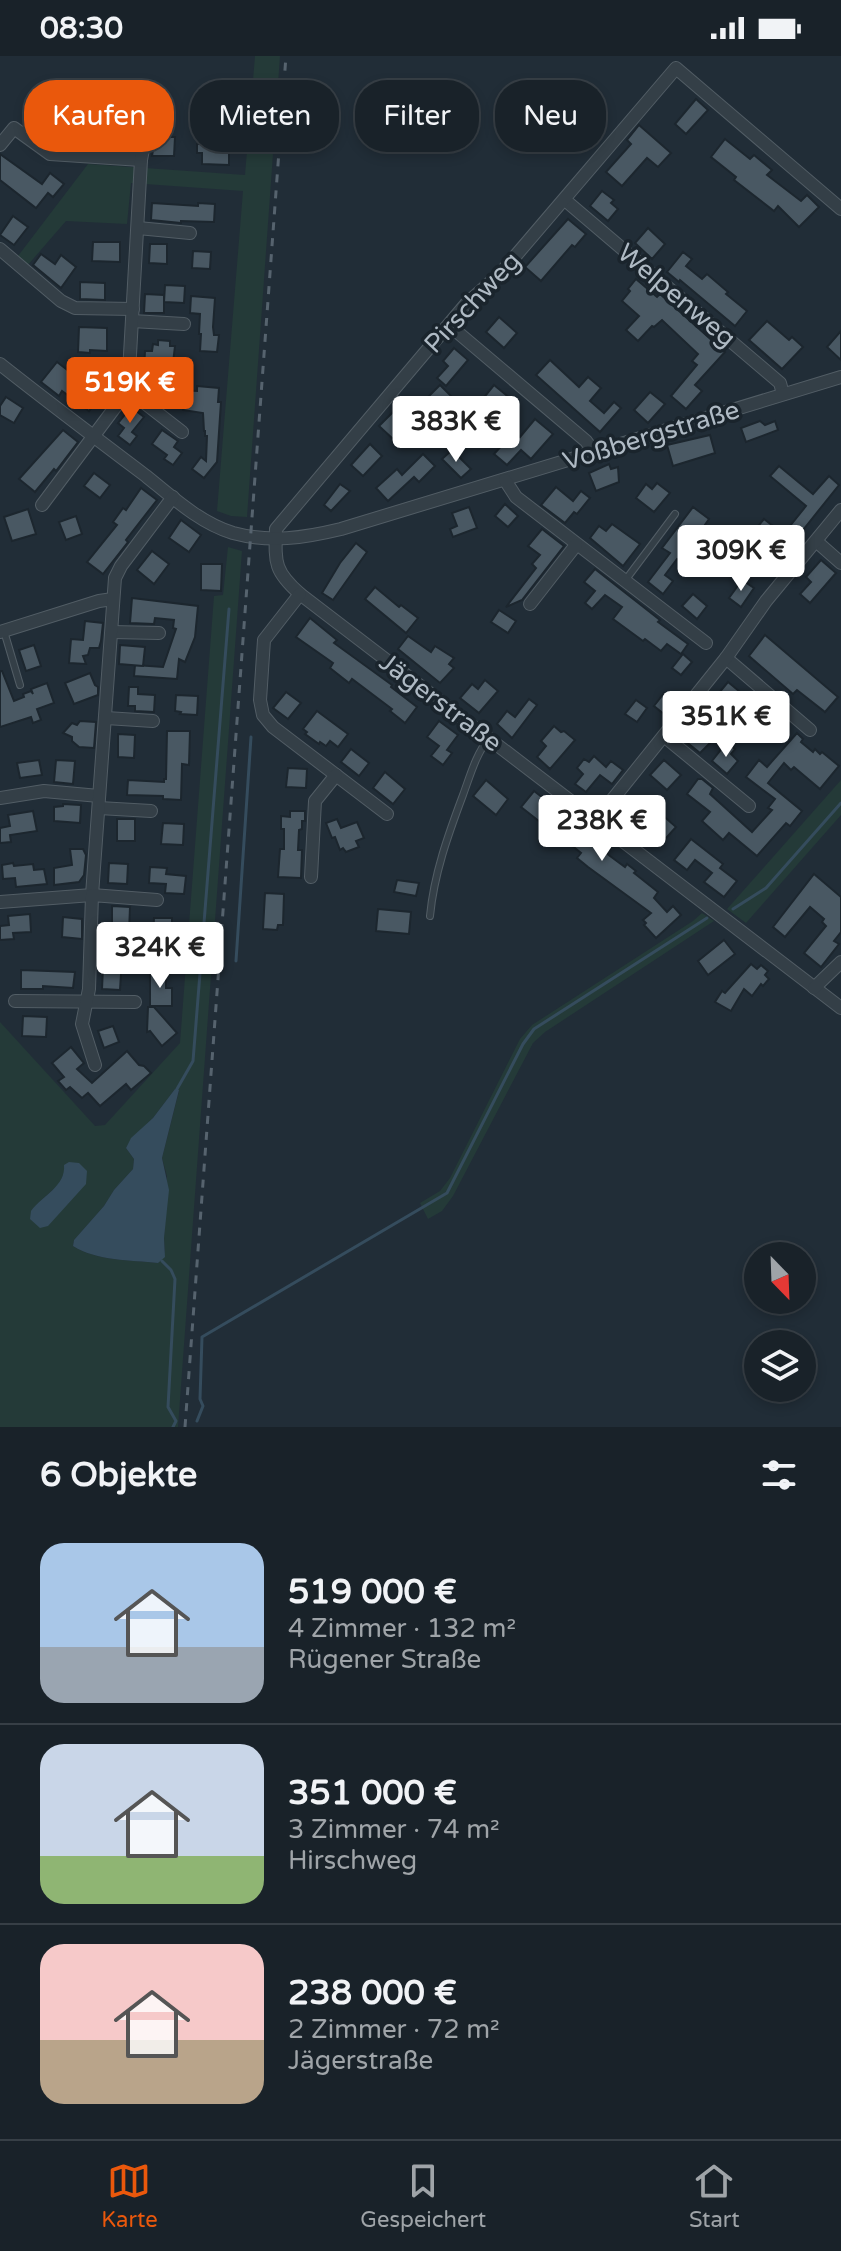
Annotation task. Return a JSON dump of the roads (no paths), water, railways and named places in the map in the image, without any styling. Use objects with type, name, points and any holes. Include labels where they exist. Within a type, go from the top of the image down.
[{"type":"street","name":"Pirschweg","points":[[275,540],[276,529],[466,304],[500,274],[676,68],[841,209]]},
{"type":"street","points":[[0,145],[14,128],[50,154],[141,160]]},
{"type":"street","points":[[42,505],[128,390],[142,152]]},
{"type":"street","name":"Welpenweg","points":[[565,200],[780,383],[783,394]]},
{"type":"street","points":[[138,228],[190,233]]},
{"type":"street","points":[[0,249],[61,301],[75,308],[184,324]]},
{"type":"street","points":[[449,325],[586,441],[594,452]]},
{"type":"street","points":[[0,364],[173,497],[220,528],[275,540]]},
{"type":"street","name":"Voßbergstraße","points":[[275,540],[303,538],[341,529],[841,377]]},
{"type":"street","points":[[128,390],[182,432]]},
{"type":"street","points":[[505,480],[516,497],[706,643]]},
{"type":"street","points":[[95,1065],[82,1024],[89,989],[92,895],[115,578],[173,497]]},
{"type":"street","points":[[596,820],[726,658],[766,601],[841,510]]},
{"type":"street","name":"Jägerstraße","points":[[275,540],[277,566],[282,578],[300,594],[841,1008]]},
{"type":"street","points":[[816,541],[841,563]]},
{"type":"street","points":[[530,604],[576,545]]},
{"type":"street","points":[[300,594],[264,640],[260,700],[263,715],[273,727],[387,814]]},
{"type":"street","points":[[2,631],[113,599]]},
{"type":"street","points":[[112,632],[159,633]]},
{"type":"street","points":[[726,658],[810,730]]},
{"type":"street","points":[[106,718],[153,721]]},
{"type":"street","points":[[664,736],[749,806]]},
{"type":"street","points":[[311,877],[315,801],[336,775]]},
{"type":"street","points":[[0,798],[44,791],[151,811]]},
{"type":"street","points":[[0,902],[92,895],[157,900]]},
{"type":"street","points":[[814,988],[841,962]]},
{"type":"street","points":[[15,1001],[135,1002]]},
{"type":"lane","points":[[624,582],[675,514]]},
{"type":"lane","points":[[2,631],[20,685]]},
{"type":"lane","points":[[430,916],[441,855],[482,747],[489,738]]},
{"type":"water","points":[[175,1089],[179,1090],[162,1158],[169,1190],[165,1257],[158,1263],[114,1259],[92,1255],[73,1246],[74,1240],[133,1169],[134,1159],[126,1148],[131,1138],[153,1118]]},
{"type":"water","points":[[79,1163],[87,1171],[86,1184],[48,1226],[40,1228],[30,1219],[31,1211],[58,1185],[64,1165]]},
{"type":"waterway","points":[[177,1089],[193,1061],[229,609]]},
{"type":"waterway","points":[[236,961],[251,737]]},
{"type":"waterway","points":[[733,909],[766,888],[841,803]]},
{"type":"waterway","points":[[197,1421],[203,1406],[200,1399],[202,1337],[447,1193],[523,1044],[534,1029],[707,918]]},
{"type":"waterway","points":[[162,1261],[175,1279],[168,1407],[176,1421],[173,1427]]},
{"type":"railway","points":[[185,1427],[286,56]]}]
